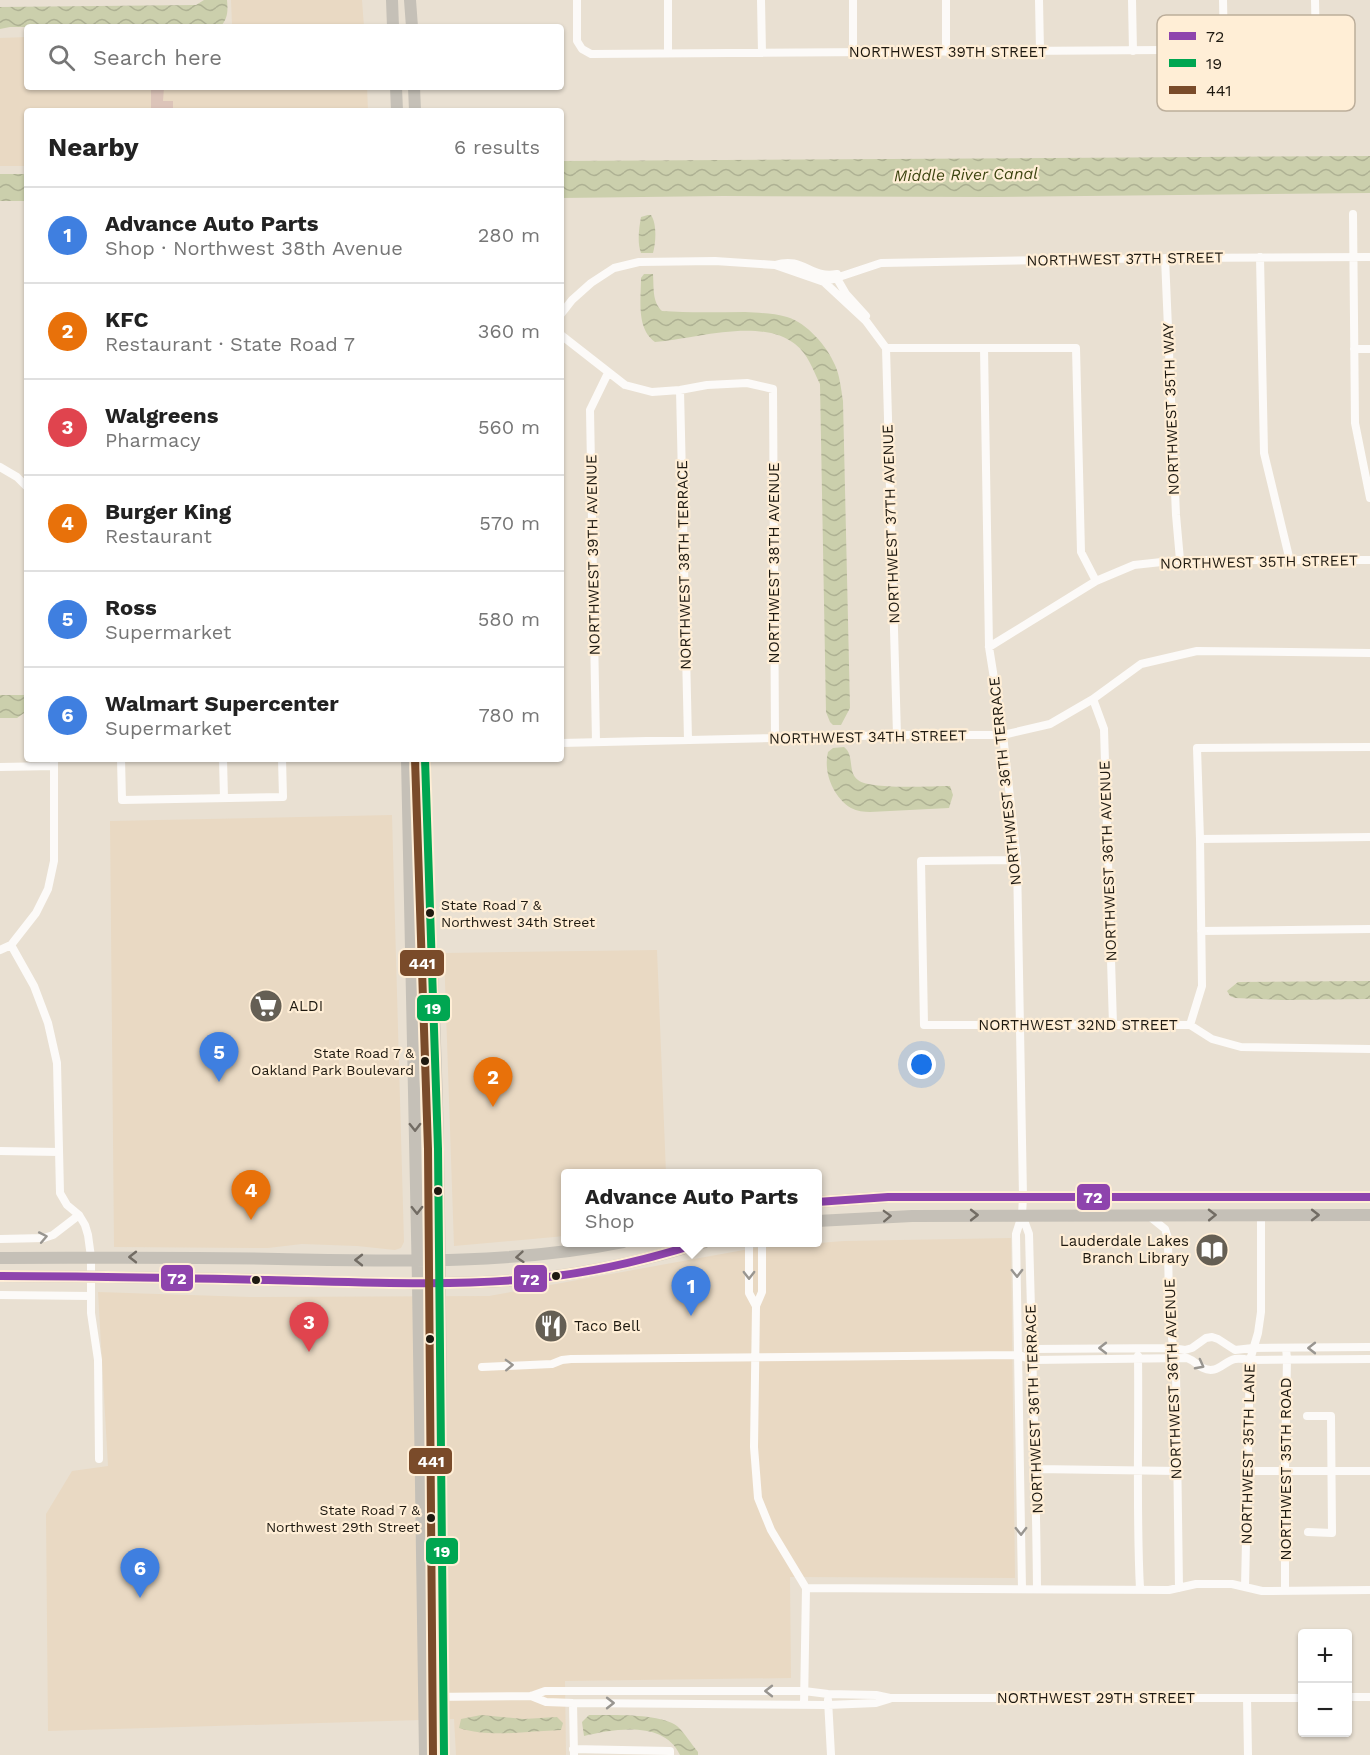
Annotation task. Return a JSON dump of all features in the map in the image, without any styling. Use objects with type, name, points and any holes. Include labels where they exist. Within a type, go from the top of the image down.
[{"type":"main road","points":[[392,0],[393,24]]},
{"type":"main road","points":[[410,0],[412,24]]},
{"type":"main road","points":[[396,90],[397,108]]},
{"type":"main road","points":[[414,90],[415,108]]},
{"type":"main road","points":[[406,762],[418,1261],[425,1755]]},
{"type":"main road","points":[[424,762],[438,1146],[444,1755]]},
{"type":"main road","points":[[411,906],[418,926],[419,988],[425,1001],[433,1002]]},
{"type":"main road","points":[[1236,1214],[1260,1196]]},
{"type":"main road","points":[[822,1202],[888,1197],[1370,1197]]},
{"type":"main road","points":[[1261,1215],[1264,1206],[1277,1197]]},
{"type":"main road","points":[[822,1221],[883,1216],[1370,1215]]},
{"type":"main road","points":[[0,1258],[440,1261],[537,1256],[592,1247]]},
{"type":"main road","points":[[0,1276],[91,1275],[418,1283],[520,1280],[643,1260],[688,1247]]},
{"type":"street","name":"NORTHWEST 39TH STREET","points":[[577,0],[577,41],[582,49],[591,54],[1157,51]]},
{"type":"street","points":[[668,0],[668,54]]},
{"type":"street","points":[[761,0],[762,53]]},
{"type":"street","points":[[853,0],[853,52]]},
{"type":"street","points":[[946,0],[946,52]]},
{"type":"street","points":[[1039,0],[1040,51]]},
{"type":"street","points":[[1131,0],[1133,51]]},
{"type":"street","points":[[1223,0],[1223,15]]},
{"type":"street","points":[[1315,0],[1315,15]]},
{"type":"street","points":[[1353,214],[1355,423],[1370,498]]},
{"type":"street","points":[[1260,257],[1264,453],[1290,561]]},
{"type":"street","name":"NORTHWEST 37TH STREET","points":[[564,310],[591,283],[614,268],[639,262],[715,261],[775,265],[786,262],[796,263],[822,278],[835,276],[872,260],[880,263],[1370,257]]},
{"type":"street","name":"NORTHWEST 35TH WAY","points":[[1165,258],[1180,560]]},
{"type":"street","points":[[835,276],[846,294],[866,314],[866,321]]},
{"type":"street","points":[[822,278],[866,321],[886,348],[1076,348],[1081,552],[1096,580]]},
{"type":"street","points":[[564,337],[625,386],[652,392],[680,390]]},
{"type":"street","name":"NORTHWEST 37TH AVENUE","points":[[886,348],[897,735]]},
{"type":"street","name":"NORTHWEST 36TH TERRACE","points":[[984,348],[989,647],[1003,735],[1017,860],[1023,1197],[1022,1215],[1016,1234],[1022,1589]]},
{"type":"street","points":[[1354,349],[1370,349]]},
{"type":"street","name":"NORTHWEST 39TH AVENUE","points":[[596,742],[590,410],[608,373]]},
{"type":"street","name":"NORTHWEST 38TH AVENUE","points":[[680,390],[708,385],[747,383],[773,389],[776,738]]},
{"type":"street","name":"NORTHWEST 38TH TERRACE","points":[[680,390],[688,740]]},
{"type":"street","points":[[0,467],[24,484]]},
{"type":"street","name":"NORTHWEST 35TH STREET","points":[[989,647],[1096,580],[1134,565],[1180,560],[1370,560]]},
{"type":"street","name":"NORTHWEST 34TH STREET","points":[[564,742],[1003,735],[1050,724],[1093,699],[1141,664],[1197,651],[1370,653]]},
{"type":"street","name":"NORTHWEST 36TH AVENUE","points":[[1093,699],[1104,729],[1113,1025]]},
{"type":"street","points":[[1190,1025],[1202,986],[1197,748],[1370,747]]},
{"type":"street","points":[[121,762],[122,800],[283,797],[282,762]]},
{"type":"street","points":[[223,762],[224,798]]},
{"type":"street","points":[[0,767],[54,763],[54,861],[48,889],[36,913],[11,945],[0,950]]},
{"type":"street","points":[[1200,838],[1370,837]]},
{"type":"street","name":"NORTHWEST 32ND STREET","points":[[1017,860],[921,861],[924,1025],[1190,1025],[1212,1039],[1241,1047],[1370,1048]]},
{"type":"street","points":[[1201,931],[1370,929]]},
{"type":"street","points":[[11,945],[34,986],[48,1023],[57,1063],[60,1193],[67,1205],[79,1215],[85,1225],[91,1257],[91,1313],[98,1360],[99,1459]]},
{"type":"street","points":[[0,1151],[59,1152]]},
{"type":"street","points":[[0,1239],[44,1238],[79,1215]]},
{"type":"street","name":"NORTHWEST 36TH TERRACE","points":[[1022,1215],[1029,1234],[1037,1589]]},
{"type":"street","name":"NORTHWEST 36TH AVENUE","points":[[1148,1215],[1165,1229],[1168,1238],[1172,1348],[1176,1371],[1179,1588]]},
{"type":"street","name":"NORTHWEST 35TH LANE","points":[[1245,1587],[1250,1360],[1261,1312],[1261,1215]]},
{"type":"street","points":[[749,1247],[749,1293],[756,1306]]},
{"type":"street","points":[[762,1247],[762,1292],[756,1306],[754,1447],[758,1498],[771,1530],[806,1588],[804,1705]]},
{"type":"street","points":[[0,1295],[91,1296]]},
{"type":"street","points":[[1019,1355],[1032,1349],[1172,1348],[1185,1350],[1212,1337],[1235,1350],[1370,1347]]},
{"type":"street","points":[[1138,1348],[1137,1536],[1140,1589]]},
{"type":"street","name":"NORTHWEST 35TH ROAD","points":[[1285,1591],[1286,1348]]},
{"type":"street","points":[[482,1366],[552,1364],[571,1359],[1019,1355],[1032,1360],[1187,1358],[1212,1370],[1220,1369],[1227,1361],[1237,1358],[1250,1360],[1370,1359]]},
{"type":"street","points":[[1307,1416],[1331,1416],[1332,1470],[1332,1533],[1308,1533]]},
{"type":"street","points":[[1036,1469],[1178,1471]]},
{"type":"street","points":[[1247,1471],[1370,1471]]},
{"type":"street","points":[[806,1588],[1169,1590],[1196,1584],[1232,1584],[1262,1591],[1370,1590]]},
{"type":"street","name":"NORTHWEST 29TH STREET","points":[[424,1697],[531,1696],[545,1691],[804,1691],[876,1695],[890,1698],[1298,1698]]},
{"type":"street","points":[[828,1694],[831,1755]]},
{"type":"street","name":"NORTHWEST 29TH STREET","points":[[531,1696],[546,1702],[573,1703],[804,1705],[876,1703],[890,1698]]},
{"type":"street","points":[[1352,1697],[1370,1697]]},
{"type":"street","points":[[1247,1698],[1248,1755]]},
{"type":"street","points":[[573,1703],[574,1752],[670,1751],[670,1755]]},
{"type":"shaded area","points":[[231,0],[362,0],[364,24],[232,24]]},
{"type":"shaded area","points":[[24,37],[24,90],[367,90],[368,108],[24,108],[24,166],[0,166],[0,38]]},
{"type":"shaded area","points":[[151,90],[164,90],[163,101],[173,101],[173,108],[151,108]]},
{"type":"shaded area","points":[[392,815],[404,1242],[401,1248],[395,1250],[302,1244],[268,1248],[114,1247],[110,821]]},
{"type":"shaded area","points":[[657,950],[666,1169],[561,1169],[561,1236],[454,1246],[444,953]]},
{"type":"shaded area","points":[[1011,1238],[1015,1578],[790,1577],[791,1678],[565,1681],[566,1755],[456,1755],[454,1719],[48,1731],[46,1514],[72,1471],[108,1466],[98,1292],[250,1297],[489,1296],[755,1248],[822,1247],[822,1243]]},
{"type":"water","points":[[204,0],[227,0],[225,21],[222,24],[24,24],[24,27],[0,29],[0,7],[196,5]]},
{"type":"water","name":"Middle River Canal","points":[[1370,156],[1370,193],[564,198],[564,161]]},
{"type":"water","points":[[0,174],[24,174],[24,201],[0,201]]},
{"type":"water","points":[[651,215],[654,223],[654,249],[653,253],[641,253],[639,231],[641,217]]},
{"type":"water","points":[[644,274],[653,274],[655,299],[662,311],[745,312],[787,317],[802,324],[816,336],[835,365],[843,401],[850,708],[841,725],[833,725],[826,712],[820,384],[803,352],[781,336],[746,331],[655,342],[642,322],[641,278]]},
{"type":"water","points":[[0,695],[24,695],[24,713],[17,718],[0,718]]},
{"type":"water","points":[[844,747],[849,754],[853,773],[858,780],[888,786],[950,786],[953,795],[949,808],[870,812],[851,808],[834,791],[827,768],[828,752],[833,748]]},
{"type":"water","points":[[1370,981],[1370,999],[1235,998],[1227,991],[1238,982]]},
{"type":"water","points":[[481,1715],[524,1719],[557,1717],[563,1723],[561,1730],[510,1733],[484,1733],[459,1728],[461,1719]]},
{"type":"water","points":[[589,1715],[648,1717],[669,1722],[683,1732],[698,1755],[680,1755],[673,1744],[651,1732],[623,1730],[584,1736],[582,1722]]},
{"type":"transit line","name":"441","points":[[415,762],[428,1149],[433,1755]]},
{"type":"transit line","name":"19","points":[[425,762],[438,1149],[444,1755]]},
{"type":"transit line","name":"72","points":[[822,1202],[888,1197],[1370,1197]]},
{"type":"transit line","name":"72","points":[[0,1276],[404,1283],[506,1281],[602,1268],[686,1247]]},
{"type":"place","name":"State Road 7 & Northwest 34th Street","points":[[430,913]]},
{"type":"place","name":"ALDI","points":[[266,1006]]},
{"type":"place","name":"State Road 7 & Oakland Park Boulevard","points":[[425,1061]]},
{"type":"place","name":"Ross","points":[[219,1082]]},
{"type":"place","name":"KFC","points":[[493,1107]]},
{"type":"place","name":"Burger King","points":[[251,1220]]},
{"type":"place","name":"Lauderdale Lakes Branch Library","points":[[1212,1250]]},
{"type":"place","name":"Advance Auto Parts","points":[[691,1316]]},
{"type":"place","name":"Taco Bell","points":[[551,1326]]},
{"type":"place","name":"Walgreens","points":[[309,1352]]},
{"type":"place","name":"State Road 7 & Northwest 29th Street","points":[[431,1518]]},
{"type":"place","name":"Walmart Supercenter","points":[[140,1598]]}]
